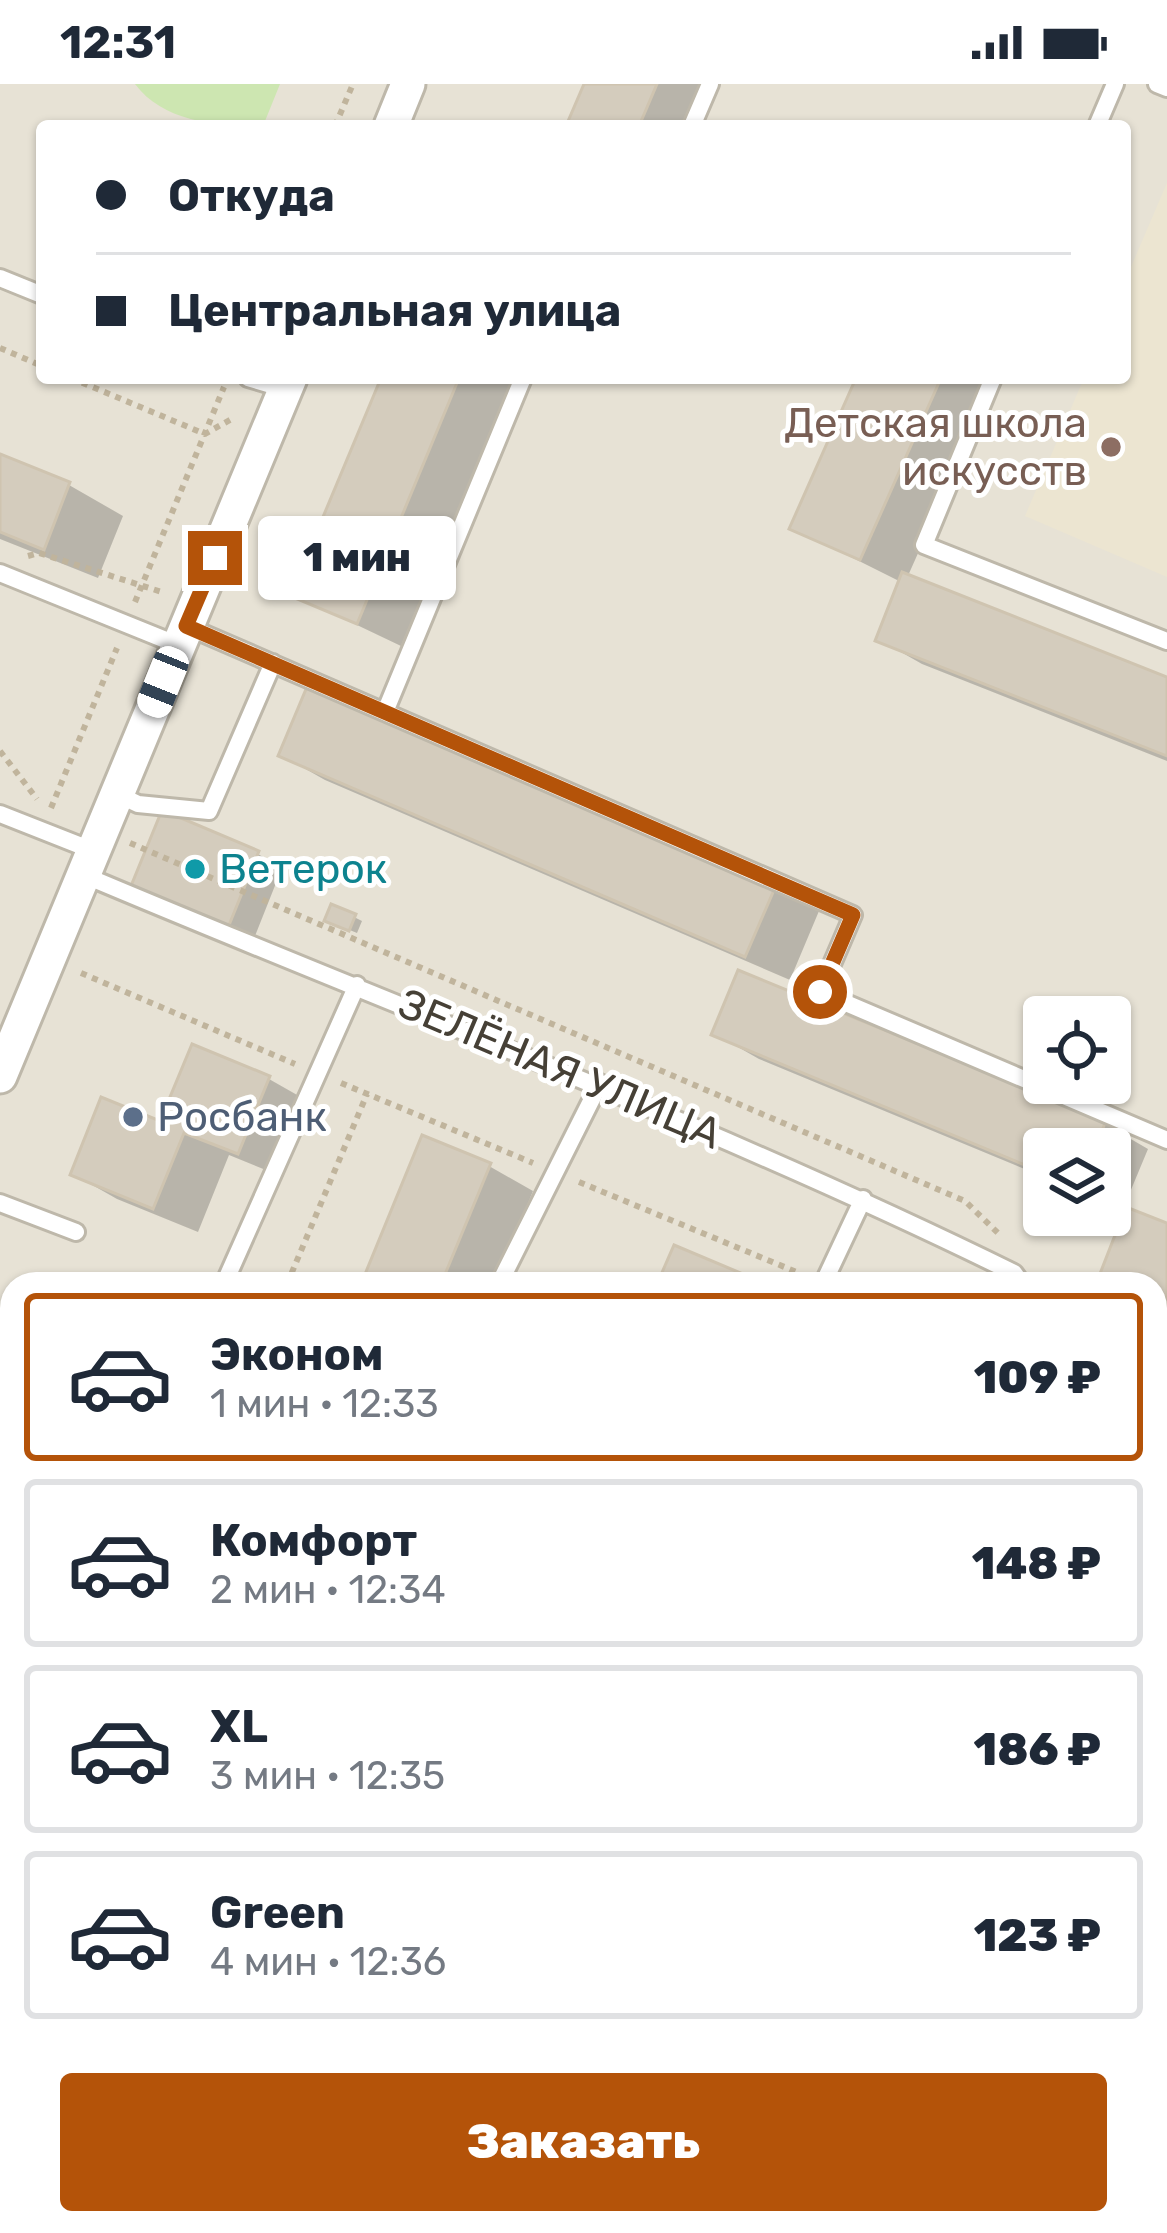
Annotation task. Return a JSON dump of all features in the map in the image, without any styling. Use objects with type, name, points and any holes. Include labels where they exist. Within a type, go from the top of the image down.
[{"type":"street","points":[[393,120],[408,84]]},
{"type":"street","points":[[0,1076],[91,864],[128,799],[187,624],[288,384]]},
{"type":"lane","points":[[695,120],[710,84]]},
{"type":"lane","points":[[1099,120],[1114,84]]},
{"type":"lane","points":[[1156,84],[1167,88]]},
{"type":"lane","points":[[0,278],[36,293]]},
{"type":"lane","points":[[385,712],[521,384]]},
{"type":"lane","points":[[991,384],[924,544],[1167,641]]},
{"type":"lane","points":[[0,573],[127,624],[187,624],[853,915],[820,992],[1167,1140]]},
{"type":"lane","points":[[128,799],[209,811],[273,664]]},
{"type":"lane","name":"ЗЕЛЁНАЯ УЛИЦА","points":[[0,814],[91,864],[357,985],[600,1083],[863,1198],[1012,1272]]},
{"type":"lane","points":[[229,1272],[357,985]]},
{"type":"lane","points":[[505,1272],[600,1083]]},
{"type":"lane","points":[[829,1272],[863,1198]]},
{"type":"lane","points":[[0,1203],[76,1232]]},
{"type":"path","points":[[338,120],[353,84]]},
{"type":"path","points":[[0,348],[36,363]]},
{"type":"path","points":[[85,384],[205,434]]},
{"type":"path","points":[[0,751],[49,814],[225,384]]},
{"type":"path","points":[[205,434],[288,384]]},
{"type":"path","points":[[22,558],[39,553],[141,588],[187,624]]},
{"type":"path","points":[[128,799],[124,841],[965,1202],[1017,1251]]},
{"type":"path","points":[[50,959],[304,1067]]},
{"type":"path","points":[[325,1076],[542,1166]]},
{"type":"path","points":[[292,1272],[367,1094]]},
{"type":"path","points":[[563,1175],[796,1272]]},
{"type":"shaded area","points":[[0,84],[1167,84],[1167,1272],[0,1272]]},
{"type":"shaded area","name":"Детская школа искусств","points":[[1167,183],[1167,577],[1025,516],[1081,384],[1131,384],[1131,267]]},
{"type":"green space","points":[[135,84],[280,84],[265,120],[193,120],[147,97]]},
{"type":"building","points":[[584,84],[657,84],[642,120],[569,120]]},
{"type":"building","points":[[378,384],[457,384],[357,624],[290,596]]},
{"type":"building","points":[[853,384],[938,384],[860,560],[789,529]]},
{"type":"building","points":[[0,454],[70,482],[44,550],[0,532]]},
{"type":"building","points":[[902,572],[1167,677],[1167,756],[875,641]]},
{"type":"building","points":[[309,682],[777,883],[745,957],[278,756]]},
{"type":"building","name":"Ветерок","points":[[162,810],[259,851],[227,930],[131,886]]},
{"type":"building","points":[[331,904],[356,914],[349,931],[324,921]]},
{"type":"building","points":[[738,970],[1023,1087],[1023,1104],[1065,1104],[1106,1121],[1103,1128],[1023,1128],[1023,1164],[711,1035]]},
{"type":"building","points":[[192,1044],[270,1076],[238,1154],[184,1133],[153,1209],[70,1175],[101,1097],[160,1121]]},
{"type":"building","points":[[422,1135],[491,1163],[446,1272],[366,1272]]},
{"type":"building","points":[[1131,1209],[1167,1223],[1167,1272],[1101,1272],[1115,1236],[1131,1236]]},
{"type":"building","points":[[674,1245],[738,1272],[662,1272]]},
{"type":"place","name":"Детская школа искусств","points":[[1111,447]]},
{"type":"place","name":"Ветерок","points":[[195,869]]},
{"type":"place","name":"Росбанк","points":[[133,1117]]},
{"type":"route","points":[[215,558],[186,626],[853,915],[820,992]]}]
